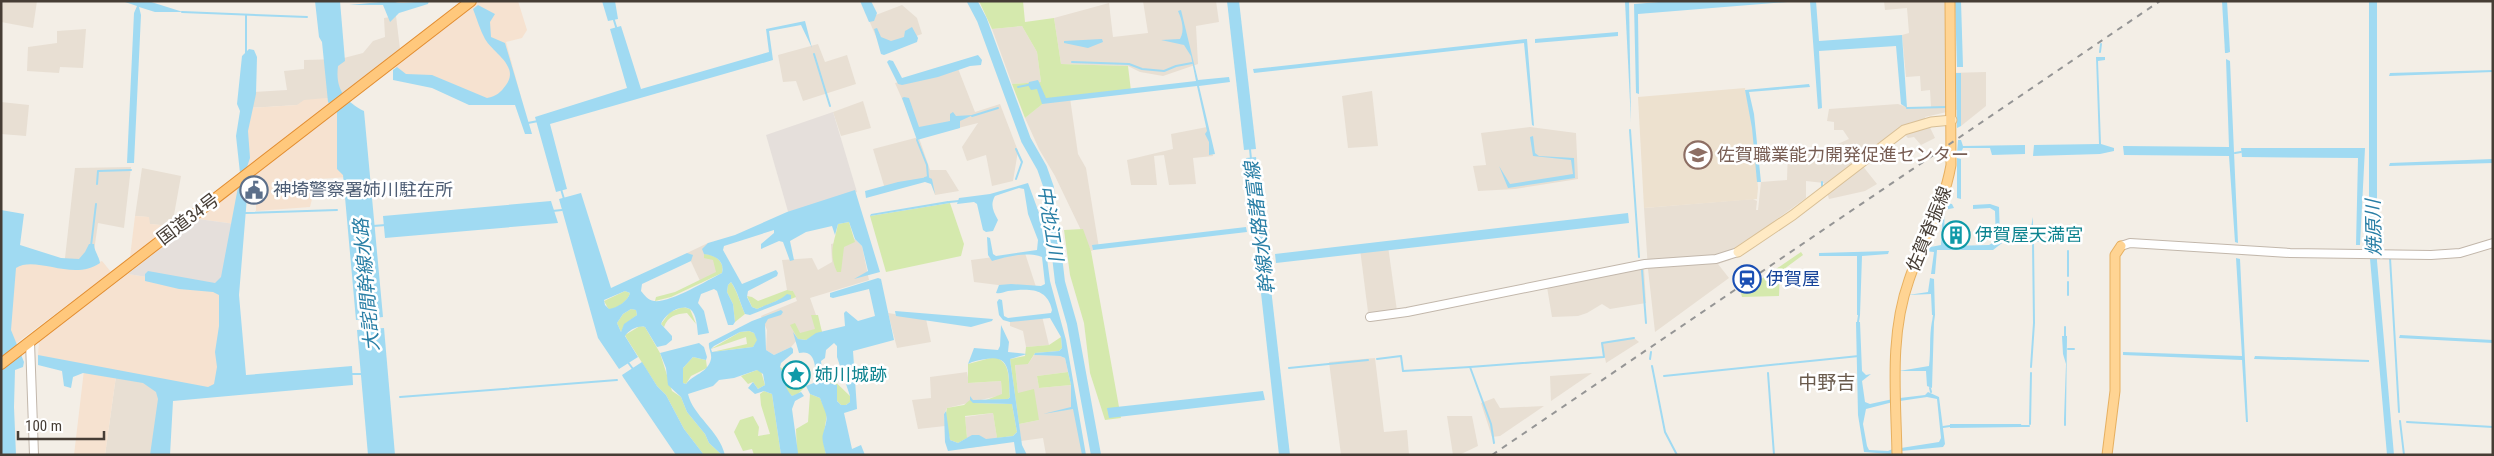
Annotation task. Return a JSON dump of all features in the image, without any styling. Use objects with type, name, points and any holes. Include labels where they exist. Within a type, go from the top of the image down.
[{"type":"highway","name":"国道34号","points":[[1,364],[472,1]]},
{"type":"main road","name":"佐賀脊振線","points":[[1897,455],[1895,370],[1899,320],[1908,280],[1948,183],[1952,152],[1950,1]]},
{"type":"main road","points":[[1738,252],[1793,214],[1904,130],[1925,123],[1952,120]]},
{"type":"main road","points":[[2107,455],[2115,391],[2115,255],[2121,246]]},
{"type":"street","points":[[2121,246],[2130,243],[2290,253],[2448,255],[2493,243]]},
{"type":"street","points":[[1370,317],[1407,312],[1645,264],[1716,259],[1738,252]]},
{"type":"street","points":[[30,342],[34,455]]},
{"type":"shaded area","points":[[3,1],[37,1],[33,28],[1,22]]},
{"type":"shaded area","points":[[479,1],[518,1],[527,30],[522,38],[506,42],[521,97],[480,100],[404,78],[395,67]]},
{"type":"shaded area","points":[[1143,1],[1216,1],[1219,22],[1196,26],[1198,64],[1163,76],[1140,72],[1128,66],[1061,64],[1054,18],[1109,3],[1113,37],[1148,33]]},
{"type":"shaded area","points":[[1884,1],[1948,1],[1949,73],[1986,72],[1986,106],[1961,126],[1960,109],[1925,117],[1935,138],[1921,145],[1914,137],[1908,138],[1899,129],[1858,160],[1877,184],[1865,191],[1829,199],[1824,183],[1806,181],[1806,198],[1774,221],[1766,238],[1730,260],[1718,264],[1729,278],[1655,332],[1644,208],[1753,199],[1757,201],[1756,210],[1758,210],[1761,182],[1787,180],[1788,147],[1831,147],[1849,139],[1843,130],[1834,130],[1834,122],[1827,121],[1829,109],[1898,104],[1909,108],[1931,107],[1930,90],[1921,91],[1920,76],[1906,77],[1902,35],[1909,33],[1907,8],[1885,10]]},
{"type":"shaded area","points":[[902,5],[917,18],[922,34],[881,48],[868,18]]},
{"type":"shaded area","points":[[396,16],[400,49],[337,97],[297,105],[250,108],[252,92],[287,90],[284,71],[304,69],[304,60],[340,59],[363,53],[373,41],[385,37],[384,18]]},
{"type":"shaded area","points":[[1022,26],[1037,52],[1041,82],[1012,84],[992,29]]},
{"type":"shaded area","points":[[86,29],[83,68],[60,67],[59,73],[27,71],[28,47],[57,43],[57,31]]},
{"type":"shaded area","points":[[818,44],[825,62],[847,55],[856,84],[803,101],[796,81],[783,82],[778,55]]},
{"type":"shaded area","points":[[957,66],[975,112],[1000,104],[1018,151],[1013,181],[992,186],[986,155],[967,161],[962,147],[978,123],[919,138],[930,170],[946,170],[959,191],[935,195],[930,180],[885,189],[873,149],[919,137],[895,83]]},
{"type":"shaded area","name":"佐賀職業能力開発促進センター","points":[[1745,88],[1753,129],[1758,188],[1757,199],[1644,208],[1638,97]]},
{"type":"shaded area","points":[[1372,91],[1378,146],[1348,148],[1342,96]]},
{"type":"shaded area","points":[[337,97],[349,177],[317,179],[310,207],[256,211],[256,200],[261,199],[261,184],[253,177],[246,182],[240,137],[250,108],[297,105],[304,100]]},
{"type":"shaded area","points":[[1070,98],[1078,154],[1086,168],[1099,248],[1091,251],[1025,118],[1045,102]]},
{"type":"shaded area","points":[[863,101],[871,128],[841,136],[833,112]]},
{"type":"shaded area","points":[[1,102],[29,105],[26,136],[1,134]]},
{"type":"shaded area","points":[[833,112],[857,192],[789,215],[766,135]]},
{"type":"shaded area","points":[[1207,127],[1213,156],[1193,158],[1196,184],[1169,185],[1164,155],[1154,156],[1157,185],[1131,185],[1127,160],[1173,149],[1171,134]]},
{"type":"shaded area","points":[[1530,127],[1576,133],[1578,179],[1515,189],[1478,191],[1473,166],[1486,165],[1481,133]]},
{"type":"shaded area","points":[[131,167],[124,228],[98,223],[92,265],[64,267],[75,168]]},
{"type":"shaded area","points":[[142,168],[181,176],[172,226],[149,224],[148,217],[135,216]]},
{"type":"shaded area","points":[[238,187],[235,224],[198,219]]},
{"type":"shaded area","points":[[135,216],[149,217],[150,224],[172,226],[130,257]]},
{"type":"shaded area","points":[[198,219],[235,224],[224,289],[128,274]]},
{"type":"shaded area","points":[[855,239],[862,246],[869,280],[810,298],[822,332],[798,339],[791,347],[774,355],[766,350],[767,330],[761,316],[797,301],[793,291],[787,290],[782,260],[812,258],[818,270],[832,262],[831,244]]},
{"type":"shaded area","points":[[708,243],[723,268],[701,283],[687,253]]},
{"type":"shaded area","points":[[1388,246],[1397,311],[1368,312],[1360,249]]},
{"type":"shaded area","points":[[1025,253],[1037,290],[974,282],[971,260]]},
{"type":"shaded area","points":[[13,261],[92,265],[102,261],[111,272],[14,345],[8,323]]},
{"type":"shaded area","points":[[1644,268],[1646,303],[1610,309],[1602,304],[1578,316],[1552,317],[1547,287]]},
{"type":"shaded area","points":[[128,274],[224,289],[223,390],[116,376],[105,455],[74,455],[84,370],[38,355],[39,341]]},
{"type":"shaded area","points":[[888,313],[926,319],[931,342],[897,348]]},
{"type":"shaded area","points":[[1042,316],[1049,345],[1026,347],[1023,331],[1010,326],[1010,320]]},
{"type":"shaded area","points":[[1634,338],[1639,342],[1606,363],[1602,343]]},
{"type":"shaded area","points":[[1034,355],[1060,356],[1065,358],[1068,372],[1037,376],[1039,388],[1071,385],[1083,455],[1046,455],[1043,438],[1021,441],[1019,424],[1039,420],[1018,393],[1015,364],[1028,364]]},
{"type":"shaded area","points":[[1375,358],[1384,432],[1407,430],[1409,455],[1341,455],[1329,362]]},
{"type":"shaded area","points":[[967,372],[969,383],[1001,381],[1002,395],[947,408],[944,414],[945,426],[918,429],[912,400],[931,398],[930,377]]},
{"type":"shaded area","points":[[1592,373],[1551,401],[1550,376]]},
{"type":"shaded area","points":[[116,376],[164,383],[154,455],[105,455]]},
{"type":"shaded area","points":[[1494,398],[1500,408],[1544,406],[1500,436],[1492,437],[1481,403]]},
{"type":"shaded area","points":[[993,413],[998,444],[968,448],[965,417]]},
{"type":"shaded area","points":[[1447,416],[1472,416],[1478,446],[1459,455],[1453,455]]},
{"type":"green space","points":[[979,1],[1023,1],[1025,22],[1054,18],[1061,64],[1128,66],[1131,91],[1045,102],[1025,118],[1012,84],[1041,82],[1037,52],[1022,26],[992,29]]},
{"type":"green space","points":[[950,203],[964,244],[961,256],[886,272],[870,216]]},
{"type":"green space","points":[[849,222],[855,242],[844,247],[841,272],[837,272],[832,253],[838,224]]},
{"type":"green space","points":[[1083,229],[1091,251],[1121,418],[1105,420],[1090,373],[1084,323],[1070,275],[1064,230]]},
{"type":"green space","points":[[1801,252],[1803,255],[1780,272],[1779,296],[1742,297],[1741,293]]},
{"type":"green space","points":[[704,254],[712,256],[721,262],[722,273],[671,297],[655,301],[656,297],[675,292],[716,272],[713,260],[704,258]]},
{"type":"green space","points":[[731,282],[745,314],[735,322],[733,304],[727,292],[728,285]]},
{"type":"green space","points":[[787,290],[793,291],[796,297],[791,299],[791,295],[757,309],[752,307],[747,296],[758,301]]},
{"type":"green space","points":[[625,291],[630,293],[627,299],[619,306],[609,310],[604,301]]},
{"type":"green space","points":[[683,307],[690,309],[696,324],[687,313],[673,316],[664,327],[661,324],[670,312]]},
{"type":"green space","points":[[631,309],[636,310],[637,315],[625,324],[621,332],[617,323],[623,314]]},
{"type":"green space","points":[[811,315],[818,315],[822,332],[806,340],[798,339],[790,325],[795,323],[800,333],[815,329]]},
{"type":"green space","points":[[640,326],[645,327],[660,353],[672,391],[681,397],[687,412],[705,434],[709,443],[722,455],[704,455],[684,429],[666,395],[657,386],[625,335]]},
{"type":"green space","points":[[749,331],[754,333],[758,340],[753,347],[712,352],[747,344],[746,337],[711,349],[740,332]]},
{"type":"green space","points":[[1061,337],[1062,348],[1059,351],[1035,353],[1028,364],[1015,365],[1018,393],[1034,389],[1039,420],[1019,424],[1010,359],[1025,356],[1026,347],[1049,345]]},
{"type":"green space","points":[[693,357],[706,360],[707,368],[691,376],[686,384],[683,383],[683,368]]},
{"type":"green space","points":[[994,357],[1004,363],[1008,372],[1010,397],[1008,399],[986,400],[1002,394],[1001,381],[968,383],[968,364]]},
{"type":"green space","points":[[780,367],[793,374],[802,373],[806,386],[798,394],[792,396],[786,390]]},
{"type":"green space","points":[[757,370],[761,371],[765,385],[758,389],[753,382],[748,384],[741,376]]},
{"type":"green space","points":[[824,371],[850,396],[850,402],[846,405],[841,405],[826,384]]},
{"type":"green space","points":[[1068,372],[1071,385],[1039,388],[1037,376]]},
{"type":"green space","points":[[764,391],[772,394],[781,455],[754,455],[752,449],[743,451],[734,432],[740,420],[753,416],[759,427],[758,436],[770,434],[761,405],[760,394]]},
{"type":"green space","points":[[810,394],[820,398],[827,414],[823,439],[826,455],[797,455],[796,429],[808,422]]},
{"type":"green space","points":[[970,400],[974,403],[1012,404],[1017,432],[1013,436],[997,438],[993,413],[965,416],[967,438],[958,443],[950,440],[945,418],[947,408],[964,405]]},
{"type":"water","points":[[122,1],[148,1],[183,12],[155,12],[139,7],[141,15],[134,163],[127,163],[134,13],[137,6]]},
{"type":"water","points":[[315,1],[340,1],[345,61],[338,66],[338,81],[340,88],[347,98],[364,111],[383,317],[356,320],[343,175],[337,169],[337,112],[328,102],[322,42],[319,37]]},
{"type":"water","points":[[391,1],[405,3],[429,1],[428,4],[399,13],[390,22],[383,5],[349,5]]},
{"type":"water","points":[[602,1],[615,1],[618,19],[608,21]]},
{"type":"water","points":[[860,1],[871,1],[877,13],[874,21],[869,22]]},
{"type":"water","points":[[1227,1],[1239,1],[1256,149],[1244,150]]},
{"type":"water","points":[[1625,1],[1629,1],[1631,122]]},
{"type":"water","points":[[1672,1],[1800,1],[1638,14],[1639,94],[1636,93],[1634,4]]},
{"type":"water","points":[[1810,1],[1816,1],[1819,41],[1902,35],[1907,108],[1901,104],[1896,46],[1819,51],[1822,108],[1818,109]]},
{"type":"water","points":[[1955,1],[1961,1],[1963,67],[1957,67]]},
{"type":"water","points":[[2222,1],[2227,1],[2230,52],[2227,53],[2225,53]]},
{"type":"water","name":"焼原川","points":[[2369,1],[2377,1],[2377,261],[2394,455],[2387,455],[2369,247]]},
{"type":"water","points":[[478,5],[495,14],[490,22],[491,37],[505,43],[532,134],[525,134],[515,105],[469,105],[432,88],[393,80],[393,70],[397,67],[406,74],[432,75],[487,98],[500,92],[506,85],[510,72],[504,60],[483,36],[473,9]]},
{"type":"water","points":[[1181,10],[1198,80],[1229,77],[1230,82],[1199,86],[1215,154],[1209,155],[1209,142],[1205,134],[1207,131],[1197,86],[1042,104],[1037,89],[1031,90],[1028,85],[1029,82],[1038,80],[1046,98],[1196,81],[1191,56],[1184,45],[1161,40],[1180,39],[1182,25],[1178,11]]},
{"type":"water","points":[[805,21],[812,48],[801,25],[769,31],[773,60],[550,124],[567,189],[556,192],[535,117],[627,88],[610,29],[621,26],[641,89],[769,52],[766,29]]},
{"type":"water","points":[[912,27],[918,38],[917,42],[884,55],[881,54],[874,29],[877,28],[881,37],[891,41],[904,37],[905,31]]},
{"type":"water","points":[[1618,32],[1618,36],[1535,43],[1535,39]]},
{"type":"water","points":[[1102,39],[1103,42],[1088,48],[1064,43],[1064,41]]},
{"type":"water","points":[[1527,39],[1534,126],[1532,125],[1524,43],[1254,73],[1253,69]]},
{"type":"water","points":[[249,49],[254,50],[257,57],[256,94],[248,131],[250,158],[246,170],[240,173],[236,136],[240,111],[237,104],[242,56]]},
{"type":"water","points":[[978,55],[982,60],[981,65],[970,66],[938,77],[902,85],[898,84],[887,62],[889,60],[893,61],[902,78]]},
{"type":"water","points":[[2096,57],[2105,57],[2105,60],[2098,61],[2101,144],[2114,148],[2114,151],[2100,154],[2033,156],[2034,145],[2099,144]]},
{"type":"water","points":[[2226,59],[2230,61],[2238,243],[2235,242],[2229,156],[2124,155],[2123,146],[2229,147]]},
{"type":"water","points":[[2493,70],[2493,72],[2389,76],[2390,73]]},
{"type":"water","points":[[1956,73],[1961,73],[1961,126],[1957,128]]},
{"type":"water","points":[[1809,84],[1810,87],[1749,92],[1754,114],[1761,182],[1757,182],[1752,128],[1745,90]]},
{"type":"water","points":[[902,98],[909,98],[919,127],[950,121],[950,114],[953,112],[956,116],[973,115],[960,121],[960,128],[917,140]]},
{"type":"water","points":[[1533,136],[1535,153],[1539,156],[1574,158],[1575,178],[1508,188],[1499,166],[1510,184],[1573,174],[1571,160],[1533,156],[1530,137]]},
{"type":"water","points":[[1958,140],[1961,140],[1963,146],[2025,145],[2025,154],[1992,155],[1990,148],[1963,148],[1961,153],[1957,153]]},
{"type":"water","points":[[2241,148],[2365,148],[2360,245],[2356,245],[2358,158],[2242,157]]},
{"type":"water","points":[[1256,157],[1290,455],[1279,455],[1246,158]]},
{"type":"water","points":[[1957,158],[1961,159],[1961,199],[1957,198]]},
{"type":"water","points":[[2493,159],[2493,163],[2389,166],[2390,163]]},
{"type":"water","points":[[928,177],[932,179],[935,194],[931,184],[925,182],[866,198],[865,191],[898,182]]},
{"type":"water","points":[[244,183],[247,197],[239,295],[246,375],[352,366],[353,385],[173,401],[170,455],[150,455],[158,399],[156,392],[143,383],[83,373],[73,377],[71,388],[64,386],[62,371],[38,365],[38,355],[208,387],[214,384],[217,367],[215,352],[219,326],[219,295],[213,292],[179,289],[145,281],[145,274],[148,271],[215,283],[221,277],[238,187]]},
{"type":"water","points":[[1028,183],[1042,221],[1050,281],[1066,340],[1086,455],[1082,455],[1073,409],[1043,414],[1071,407],[1071,385],[1065,358],[1060,356],[1034,355],[1035,353],[1059,351],[1062,348],[1061,337],[1050,318],[1010,322],[1003,320],[999,315],[997,302],[999,299],[1002,300],[1004,316],[1008,318],[1051,313],[1052,310],[1046,297],[1036,291],[1023,290],[996,293],[999,285],[1041,286],[1045,284],[1042,257],[1036,255],[1010,256],[992,261],[988,255],[987,237],[990,238],[993,254],[996,256],[1037,250],[1038,240],[1028,214],[1024,189],[1019,188],[995,196],[993,208],[998,220],[993,231],[986,232],[983,230],[977,204],[974,202],[957,204],[959,198],[990,194]]},
{"type":"water","points":[[855,190],[880,272],[854,279],[868,271],[862,246],[855,239],[849,222],[838,224],[835,235],[832,226],[806,232],[790,241],[794,260],[790,261],[783,242],[779,241],[761,249],[761,244],[774,233],[774,230],[724,246],[723,250],[742,284],[776,270],[778,273],[777,276],[748,291],[747,297],[752,307],[757,309],[777,301],[787,294],[791,295],[791,299],[750,315],[745,314],[731,282],[728,285],[727,292],[733,304],[735,322],[733,325],[728,325],[717,291],[714,289],[701,294],[698,303],[704,311],[709,333],[698,335],[692,311],[686,308],[677,309],[669,314],[661,324],[672,336],[672,340],[666,345],[657,347],[645,327],[637,327],[625,336],[638,357],[619,369],[598,338],[559,199],[581,193],[611,288],[687,253],[693,255],[691,261],[642,284],[641,291],[648,299],[654,301],[669,299],[722,273],[721,262],[712,256],[704,254],[702,249],[708,243],[735,235],[787,212]],"holes":[[[625,291],[630,293],[622,304],[609,309],[605,305],[604,300]],[[631,309],[636,310],[637,315],[624,324],[621,332],[617,323],[623,314]]]},
{"type":"water","points":[[551,201],[558,223],[385,238],[383,216]]},
{"type":"water","points":[[948,201],[950,203],[870,216],[871,214]]},
{"type":"water","points":[[1946,203],[1952,204],[1954,208],[1944,210],[1945,242],[1950,246],[1989,245],[1996,241],[1995,211],[1990,208],[1973,209],[1973,205],[1990,204],[1999,207],[2000,237],[2029,237],[2033,217],[2033,232],[2036,237],[2069,240],[2033,242],[2006,240],[1993,250],[1937,250],[1935,274],[1931,274],[1934,252],[1924,251],[1925,248],[1941,245],[1943,208]]},
{"type":"water","points":[[1,210],[24,214],[20,245],[61,258],[79,259],[89,244],[94,244],[100,263],[78,270],[34,264],[16,268],[11,330],[24,362],[23,367],[15,370],[16,455],[1,455]]},
{"type":"water","points":[[1628,213],[1629,223],[1276,263],[1275,254]]},
{"type":"water","points":[[1246,227],[1247,232],[1093,250],[1092,245]]},
{"type":"water","points":[[1889,251],[1888,254],[1862,256],[1860,315],[1857,315],[1857,256],[1819,256],[1819,253]]},
{"type":"water","points":[[2236,258],[2240,259],[2248,422],[2246,422],[2242,360],[2123,355],[2123,352],[2242,356]]},
{"type":"water","points":[[878,278],[881,279],[894,340],[853,351],[857,409],[844,413],[852,449],[861,445],[865,455],[826,455],[822,439],[827,419],[826,413],[820,398],[810,394],[806,386],[816,382],[814,361],[809,354],[799,353],[793,332],[798,339],[806,340],[816,333],[845,326],[844,313],[846,311],[858,321],[875,316],[869,289],[833,298],[830,297],[830,293]],"holes":[[[834,343],[837,346],[837,357],[850,396],[850,402],[846,405],[841,405],[837,401],[837,385],[826,382],[823,378],[821,361],[825,358],[826,350]]]},
{"type":"water","points":[[1930,278],[1934,279],[1935,315],[1932,315],[1931,294],[1908,295],[1928,292]]},
{"type":"water","points":[[781,310],[783,312],[781,315],[768,319],[765,324],[766,350],[774,355],[791,347],[793,349],[793,353],[781,363],[780,367],[789,393],[792,396],[801,392],[804,396],[795,401],[792,409],[797,455],[781,455],[772,394],[764,391],[755,394],[748,388],[753,382],[758,389],[765,385],[763,374],[757,370],[734,378],[719,380],[713,386],[688,394],[695,409],[722,446],[725,455],[722,455],[709,443],[705,434],[687,412],[681,397],[668,385],[666,368],[660,353],[699,343],[704,347],[706,360],[693,357],[683,368],[683,383],[686,384],[707,368],[711,359],[709,343],[752,321]],"holes":[[[749,331],[754,333],[757,340],[753,347],[712,352],[711,349],[714,346],[740,332]]]},
{"type":"water","points":[[895,311],[993,319],[992,321],[971,327],[896,316]]},
{"type":"water","points":[[1932,321],[1934,322],[1932,388],[1927,386],[1926,371],[1899,371],[1929,366]]},
{"type":"water","points":[[1856,322],[1860,322],[1862,371],[1866,375],[1871,374],[1862,381],[1865,402],[1870,404],[1893,399],[1893,402],[1866,409],[1863,424],[1867,446],[1869,450],[1888,451],[1895,448],[1894,452],[1890,454],[1864,452],[1858,415]]},
{"type":"water","points":[[1001,325],[1009,342],[1008,352],[1027,354],[1010,359],[1022,445],[1027,455],[1016,455],[1014,442],[948,451],[945,442],[944,414],[946,411],[950,440],[958,443],[972,435],[979,435],[986,439],[1013,436],[1017,432],[1012,404],[973,403],[970,400],[970,396],[973,400],[1008,399],[1010,397],[1009,375],[1005,364],[1001,360],[995,358],[986,359],[968,364],[974,348],[998,350],[1000,346]]},
{"type":"water","points":[[384,328],[395,455],[368,455],[357,330]]},
{"type":"water","points":[[2400,335],[2493,340],[2493,343],[2399,338]]},
{"type":"water","points":[[2062,336],[2067,336],[2066,419],[2064,419],[2066,364],[2063,354]]},
{"type":"water","points":[[2255,356],[2369,360],[2369,362],[2254,359]]},
{"type":"water","points":[[642,362],[657,386],[666,395],[684,429],[704,455],[676,455],[623,377],[622,375]]},
{"type":"water","points":[[1263,391],[1265,400],[1109,418],[1107,408]]},
{"type":"water","points":[[1928,392],[1939,397],[1945,444],[1943,447],[1901,451],[1901,448],[1939,442],[1941,438],[1937,399],[1927,397],[1900,401],[1900,398],[1925,395]]},
{"type":"water","points":[[1950,424],[2021,424],[2022,427],[1950,428]]},
{"type":"waterway","name":"中池江川","points":[[972,1],[982,20],[1026,140],[1042,168],[1049,188],[1060,282],[1072,324],[1096,455]]},
{"type":"waterway","points":[[182,12],[307,17]]},
{"type":"waterway","points":[[246,15],[246,54]]},
{"type":"waterway","points":[[613,17],[617,30]]},
{"type":"waterway","points":[[2100,52],[2101,44]]},
{"type":"waterway","points":[[814,54],[830,106]]},
{"type":"waterway","points":[[1072,62],[1129,64],[1142,69],[1164,71],[1176,66],[1192,63]]},
{"type":"waterway","points":[[1018,87],[1028,85]]},
{"type":"waterway","points":[[1907,108],[1947,107]]},
{"type":"waterway","points":[[972,116],[998,108]]},
{"type":"waterway","points":[[528,123],[538,121]]},
{"type":"waterway","points":[[1630,130],[1639,257]]},
{"type":"waterway","points":[[917,140],[927,165],[928,177],[925,178]]},
{"type":"waterway","points":[[1016,149],[1022,162],[1016,179]]},
{"type":"waterway","name":"幹線水路諸富線","points":[[1250,149],[1251,159]]},
{"type":"waterway","points":[[2235,153],[2241,152]]},
{"type":"waterway","points":[[97,184],[98,171],[131,170]]},
{"type":"waterway","points":[[561,189],[564,199]]},
{"type":"waterway","points":[[949,202],[959,201]]},
{"type":"waterway","points":[[91,246],[96,204]]},
{"type":"waterway","points":[[245,213],[337,210]]},
{"type":"waterway","points":[[552,211],[562,210]]},
{"type":"waterway","points":[[373,226],[386,225]]},
{"type":"waterway","points":[[2031,367],[2034,323],[2033,242]]},
{"type":"waterway","points":[[2068,251],[2068,276]]},
{"type":"waterway","name":"焼原川","points":[[2390,258],[2399,412]]},
{"type":"waterway","points":[[1642,270],[1646,323]]},
{"type":"waterway","points":[[2068,282],[2068,295]]},
{"type":"waterway","points":[[1858,322],[1859,315]]},
{"type":"waterway","points":[[1933,322],[1934,315]]},
{"type":"waterway","name":"大詫間幹線水路","points":[[369,318],[370,330]]},
{"type":"waterway","points":[[2065,327],[2065,336]]},
{"type":"waterway","points":[[1494,443],[1491,424],[1470,367],[1604,357],[1602,343],[1634,338]]},
{"type":"waterway","points":[[2068,349],[2074,349]]},
{"type":"waterway","points":[[1650,359],[1651,352]]},
{"type":"waterway","points":[[1377,359],[1401,356],[1403,371],[1470,367]]},
{"type":"waterway","points":[[1664,376],[1859,356]]},
{"type":"waterway","points":[[1289,368],[1368,360]]},
{"type":"waterway","points":[[627,361],[633,369]]},
{"type":"waterway","points":[[1652,366],[1665,432],[1677,455]]},
{"type":"waterway","points":[[1768,373],[1774,455]]},
{"type":"waterway","points":[[2030,424],[2031,373]]},
{"type":"waterway","points":[[350,374],[361,374]]},
{"type":"waterway","points":[[400,397],[617,380]]},
{"type":"waterway","points":[[1930,388],[1931,392]]},
{"type":"waterway","points":[[2065,419],[2065,425]]},
{"type":"waterway","points":[[2400,421],[2404,455]]},
{"type":"waterway","points":[[2407,422],[2493,427]]},
{"type":"waterway","points":[[1943,427],[1950,426]]},
{"type":"waterway","points":[[2021,426],[2029,426]]},
{"type":"railway","points":[[1492,455],[2160,1]]},
{"type":"place","name":"佐賀職業能力開発促進センター","points":[[1698,155]]},
{"type":"place","name":"神埼警察署姉川駐在所","points":[[254,190]]},
{"type":"place","name":"伊賀屋天満宮","points":[[1956,235]]},
{"type":"place","name":"伊賀屋","points":[[1747,279]]},
{"type":"place","name":"姉川城跡","points":[[796,375]]},
{"type":"district","name":"中野吉","points":[[1827,382]]}]
